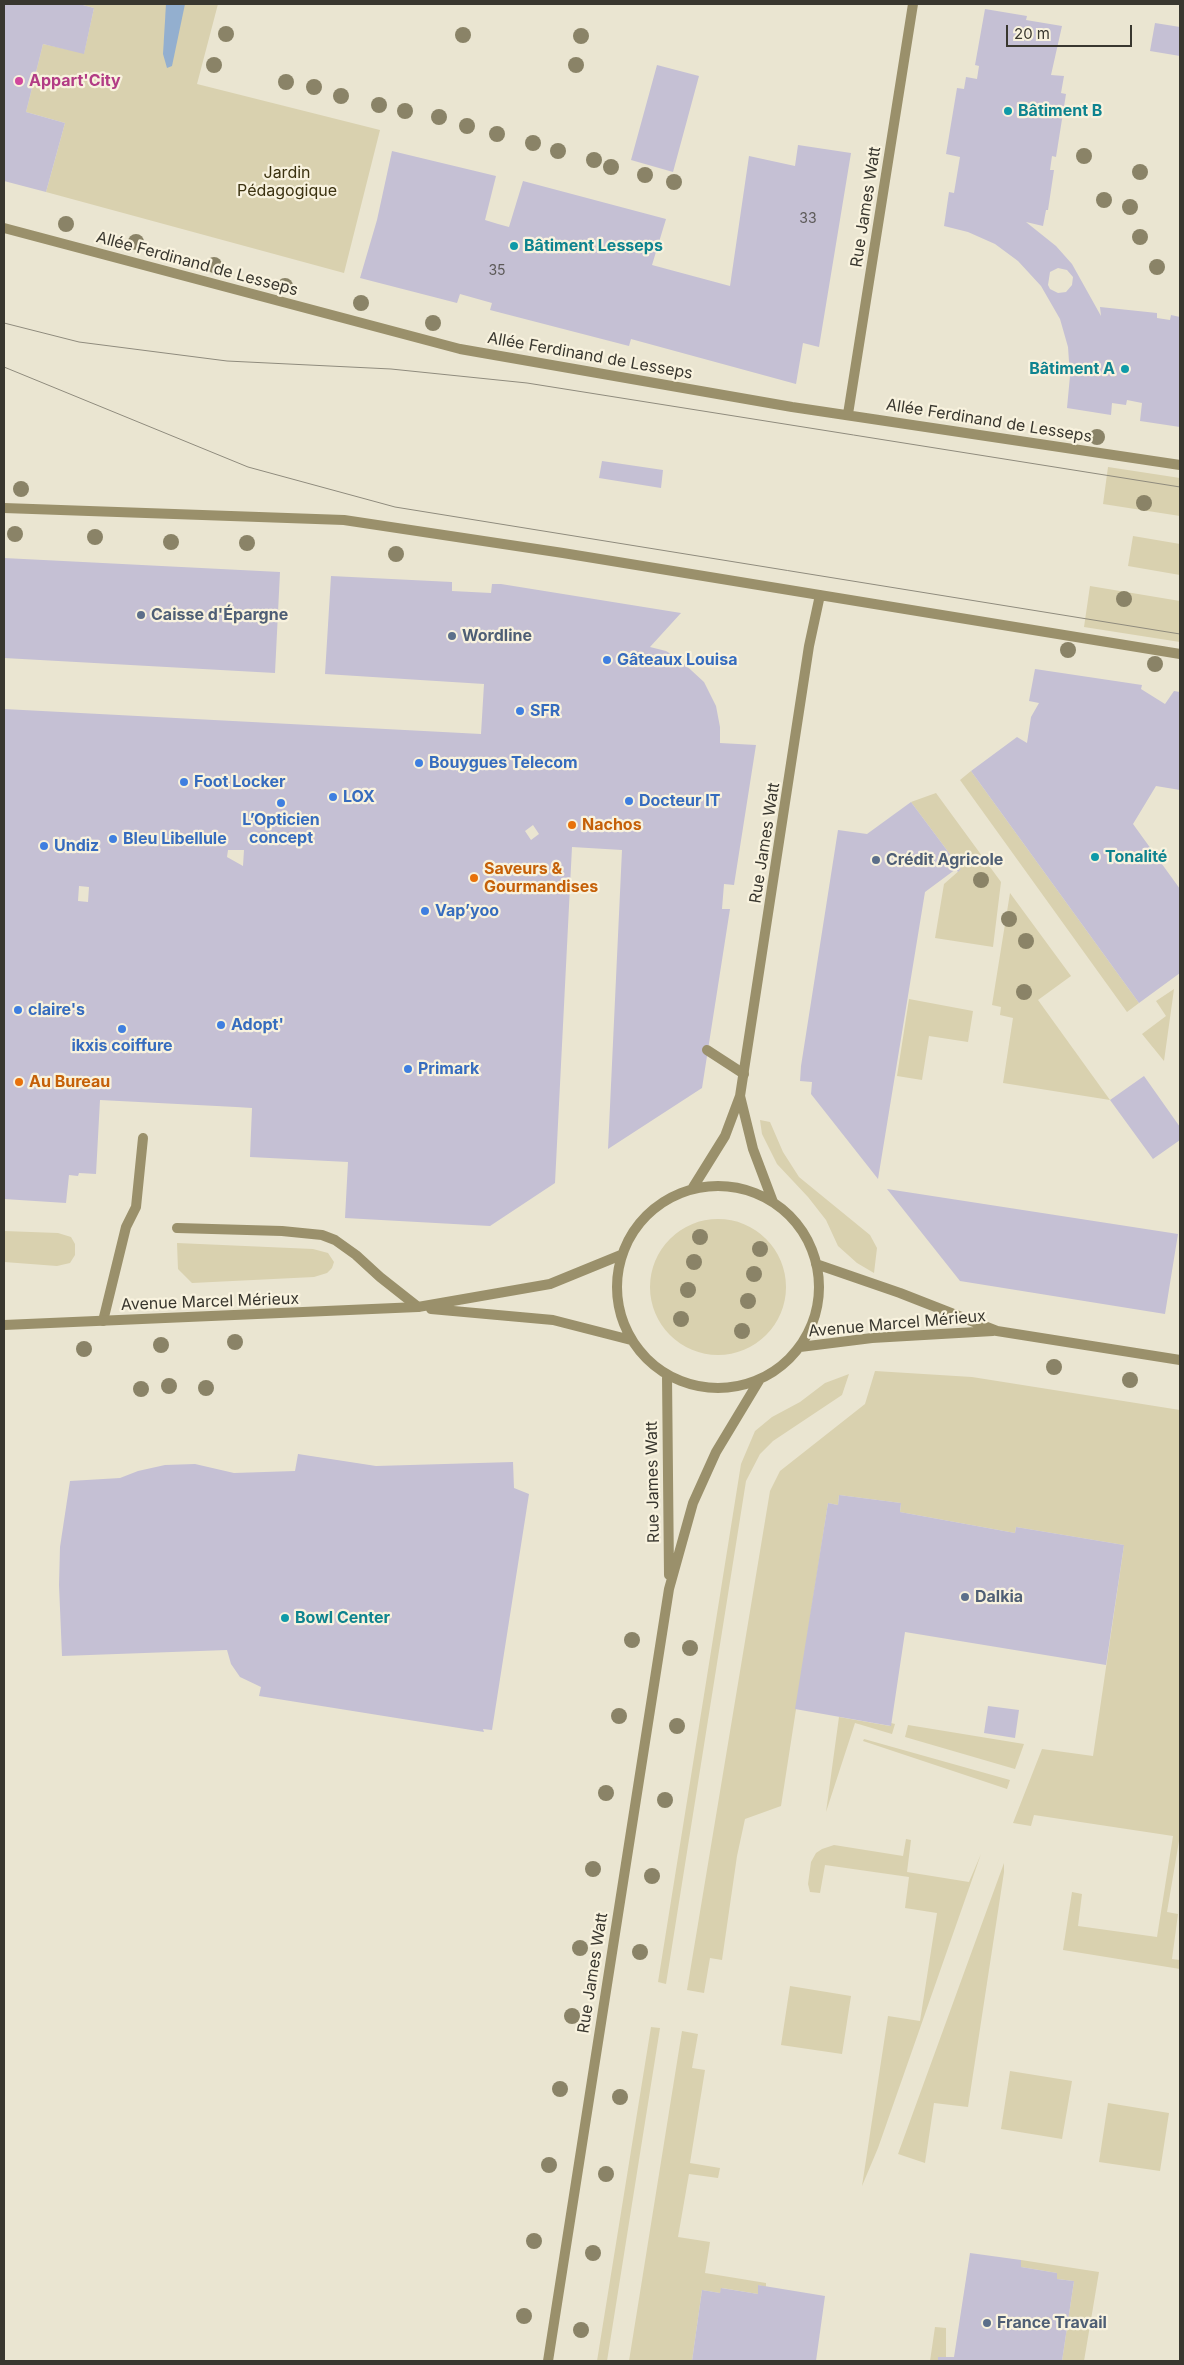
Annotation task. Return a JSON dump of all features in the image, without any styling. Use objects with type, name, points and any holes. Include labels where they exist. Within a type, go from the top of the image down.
[{"type":"street","name":"Rue James Watt","points":[[848,414],[913,4]]},
{"type":"street","name":"Allée Ferdinand de Lesseps","points":[[4,228],[460,349],[792,407],[1180,465]]},
{"type":"street","points":[[4,508],[344,520],[1180,654]]},
{"type":"street","name":"Rue James Watt","points":[[692,1190],[725,1136],[740,1096],[810,646],[820,595]]},
{"type":"street","points":[[707,1050],[744,1074]]},
{"type":"street","name":"Rue James Watt","points":[[740,1096],[753,1149],[774,1202]]},
{"type":"street","points":[[103,1321],[126,1227],[136,1207],[143,1138]]},
{"type":"street","points":[[720,1186],[748,1190],[774,1202],[793,1219],[807,1240],[816,1264],[819,1293],[813,1321],[800,1347],[782,1366],[760,1379],[729,1387],[697,1386],[667,1375],[647,1360],[631,1340],[620,1313],[616,1284],[621,1255],[632,1232],[648,1214],[669,1199],[692,1190],[720,1186]]},
{"type":"street","points":[[177,1228],[282,1231],[322,1235],[335,1240],[356,1255],[418,1307]]},
{"type":"street","name":"Avenue Marcel Mérieux","points":[[4,1326],[418,1307],[550,1284],[621,1255]]},
{"type":"street","name":"Avenue Marcel Mérieux","points":[[816,1264],[900,1293],[997,1331]]},
{"type":"street","name":"Avenue Marcel Mérieux","points":[[418,1307],[553,1320],[631,1340]]},
{"type":"street","name":"Avenue Marcel Mérieux","points":[[800,1347],[881,1337],[997,1331],[1180,1360]]},
{"type":"street","name":"Rue James Watt","points":[[667,1375],[669,1589]]},
{"type":"street","name":"Rue James Watt","points":[[548,2361],[669,1589],[693,1503],[716,1452],[760,1379]]},
{"type":"green space","name":"Jardin Pédagogique","points":[[79,4],[218,4],[197,84],[380,130],[344,273],[46,192],[65,123],[26,112],[43,44],[84,53],[94,8]]},
{"type":"green space","points":[[1108,467],[1180,478],[1180,516],[1103,504]]},
{"type":"green space","points":[[1133,536],[1180,544],[1180,575],[1128,566]]},
{"type":"green space","points":[[1090,586],[1180,601],[1180,642],[1084,627]]},
{"type":"green space","points":[[971,771],[1139,1003],[1127,1012],[960,780]]},
{"type":"green space","points":[[936,793],[1001,882],[993,947],[935,938],[944,884],[961,869],[911,802]]},
{"type":"green space","points":[[1010,893],[1071,976],[1038,1000],[1110,1100],[1003,1083],[1013,1018],[1000,1015],[1001,1007],[992,1005]]},
{"type":"green space","points":[[1174,989],[1164,1061],[1142,1034],[1166,1016],[1156,1001]]},
{"type":"green space","points":[[909,999],[973,1011],[968,1042],[929,1036],[922,1080],[897,1076]]},
{"type":"green space","points":[[760,1120],[770,1122],[783,1152],[799,1177],[870,1235],[877,1248],[874,1273],[857,1263],[838,1246],[826,1220],[808,1197],[777,1164],[762,1134]]},
{"type":"green space","points":[[718,1219],[744,1224],[756,1230],[766,1239],[775,1249],[781,1261],[786,1287],[781,1313],[775,1325],[766,1335],[756,1344],[744,1350],[718,1355],[692,1350],[680,1344],[670,1335],[661,1325],[655,1313],[650,1287],[655,1261],[661,1249],[670,1239],[680,1230],[692,1224]]},
{"type":"green space","points":[[4,1231],[58,1233],[71,1237],[75,1244],[75,1255],[70,1263],[57,1266],[4,1262]]},
{"type":"green space","points":[[177,1243],[313,1249],[328,1253],[334,1262],[332,1268],[327,1273],[314,1277],[192,1283],[178,1269]]},
{"type":"green space","points":[[875,1371],[972,1377],[1180,1410],[1180,1835],[1167,1912],[1178,1914],[1172,1959],[1180,1960],[1180,1969],[1063,1950],[1072,1892],[1082,1894],[1078,1926],[1157,1937],[1173,1836],[1034,1815],[1031,1826],[1013,1823],[1042,1749],[1093,1756],[1124,1545],[1016,1527],[1015,1533],[900,1512],[901,1503],[839,1495],[838,1505],[828,1503],[781,1806],[745,1819],[737,1856],[722,1960],[710,1958],[704,1993],[687,1990],[770,1491],[780,1471],[865,1404]]},
{"type":"green space","points":[[849,1374],[842,1395],[773,1441],[760,1454],[746,1481],[666,1984],[658,1982],[741,1464],[755,1431],[772,1417],[800,1402],[825,1383]]},
{"type":"green space","points":[[839,1717],[890,1726],[891,1723],[895,1724],[892,1734],[855,1723],[826,1812]]},
{"type":"green space","points":[[908,1725],[1024,1744],[1015,1769],[905,1737]]},
{"type":"green space","points":[[864,1739],[1010,1780],[1007,1789],[863,1741]]},
{"type":"green space","points":[[906,1839],[911,1840],[907,1872],[969,1882],[981,1854],[878,2148],[862,2186],[888,2016],[920,2021],[937,1913],[905,1908],[909,1877],[825,1865],[820,1893],[810,1892],[808,1884],[811,1862],[816,1853],[822,1849],[834,1845],[903,1856]]},
{"type":"green space","points":[[1004,1863],[968,2107],[934,2103],[925,2163],[898,2154]]},
{"type":"green space","points":[[790,1986],[851,1996],[842,2054],[781,2045]]},
{"type":"green space","points":[[651,2027],[660,2028],[607,2361],[597,2361]]},
{"type":"green space","points":[[682,2031],[698,2034],[692,2068],[705,2070],[690,2163],[720,2168],[718,2178],[689,2174],[678,2237],[710,2242],[705,2273],[766,2283],[766,2287],[758,2285],[758,2294],[722,2288],[720,2293],[702,2290],[692,2361],[629,2361]]},
{"type":"green space","points":[[1010,2071],[1072,2081],[1062,2139],[1001,2129]]},
{"type":"green space","points":[[1108,2103],[1169,2113],[1160,2171],[1099,2162]]},
{"type":"green space","points":[[1021,2260],[1099,2272],[1084,2361],[1062,2361],[1074,2281],[1057,2279],[1057,2273],[1021,2267]]},
{"type":"green space","points":[[935,2327],[946,2328],[946,2357],[938,2357],[938,2361],[930,2361]]},
{"type":"water","points":[[166,4],[185,4],[172,66],[167,68],[163,54]]},
{"type":"building","name":"Appart'City","points":[[4,4],[79,4],[94,8],[84,54],[43,44],[26,112],[65,123],[46,192],[4,181]]},
{"type":"building","points":[[985,9],[1027,16],[1026,20],[1062,26],[1051,75],[1064,76],[1061,93],[1066,94],[1056,157],[1052,156],[1050,170],[1054,170],[1048,210],[1046,210],[1043,226],[1026,222],[1056,246],[1072,264],[1101,316],[1100,307],[1157,313],[1157,318],[1170,320],[1171,315],[1180,317],[1180,427],[1140,421],[1142,403],[1127,400],[1126,405],[1112,403],[1111,415],[1067,408],[1070,376],[1068,347],[1060,319],[1041,286],[1018,261],[995,244],[968,232],[944,226],[949,192],[954,193],[960,157],[946,154],[957,88],[964,89],[966,77],[977,79],[979,66],[975,65]],"holes":[[[1058,268],[1067,270],[1073,277],[1072,285],[1066,292],[1058,293],[1050,289],[1048,285],[1050,272]]]},
{"type":"building","points":[[1155,23],[1180,27],[1180,56],[1150,51]]},
{"type":"building","points":[[657,65],[699,76],[673,172],[631,160]]},
{"type":"building","name":"Bâtiment Lesseps","points":[[798,145],[851,153],[819,347],[803,343],[796,384],[631,339],[629,346],[490,310],[492,303],[460,294],[457,303],[360,278],[377,220],[392,151],[496,176],[485,220],[509,227],[523,181],[666,219],[652,265],[730,286],[749,156],[795,166]]},
{"type":"building","points":[[602,461],[663,470],[661,488],[599,478]]},
{"type":"building","name":"Caisse d'Épargne","points":[[4,558],[280,572],[275,673],[4,658]]},
{"type":"building","points":[[331,576],[452,582],[452,591],[491,593],[492,584],[501,584],[681,613],[650,647],[666,651],[679,659],[704,682],[716,706],[720,727],[720,743],[756,745],[734,885],[724,884],[722,909],[730,909],[702,1088],[608,1149],[622,850],[572,847],[555,1183],[490,1226],[345,1218],[348,1162],[250,1157],[252,1108],[236,1107],[100,1100],[96,1174],[79,1173],[78,1176],[69,1175],[66,1203],[4,1199],[4,709],[481,734],[484,684],[325,674]],"holes":[[[533,825],[539,834],[531,840],[525,831]],[[228,850],[244,850],[243,866],[227,857]],[[79,886],[89,887],[88,902],[78,901]]]},
{"type":"building","name":"Tonalité","points":[[1035,669],[1142,685],[1141,689],[1165,704],[1174,691],[1180,692],[1180,790],[1156,786],[1133,824],[1180,889],[1180,973],[1139,1003],[971,771],[1017,737],[1027,743],[1031,717],[1039,703],[1029,701]]},
{"type":"building","points":[[911,802],[961,869],[958,872],[956,869],[925,892],[878,1179],[811,1094],[812,1082],[800,1081],[801,1066],[838,830],[867,834]]},
{"type":"building","points":[[1144,1076],[1180,1127],[1180,1140],[1153,1159],[1110,1100]]},
{"type":"building","points":[[887,1189],[1178,1234],[1165,1314],[960,1281]]},
{"type":"building","name":"Bowl Center","points":[[298,1454],[376,1466],[513,1462],[514,1488],[529,1494],[492,1730],[483,1729],[484,1732],[259,1696],[261,1687],[240,1677],[231,1664],[227,1650],[62,1656],[59,1585],[60,1547],[70,1481],[120,1478],[138,1471],[165,1465],[195,1464],[234,1473],[295,1471]]},
{"type":"building","name":"Dalkia","points":[[839,1495],[901,1503],[900,1512],[1015,1533],[1016,1527],[1124,1545],[1106,1665],[905,1632],[891,1726],[795,1709],[828,1503],[838,1505]]},
{"type":"building","points":[[988,1706],[1019,1710],[1015,1738],[984,1733]]},
{"type":"building","points":[[970,2253],[1021,2260],[1021,2267],[1057,2273],[1057,2279],[1074,2281],[1062,2361],[938,2361],[938,2357],[954,2357]]},
{"type":"building","points":[[758,2285],[825,2296],[816,2361],[692,2361],[702,2290],[720,2293],[721,2288],[758,2294]]},
{"type":"tram line","points":[[4,323],[79,342],[227,361],[391,369],[527,383],[1180,487]]},
{"type":"tram line","points":[[4,367],[248,467],[395,507],[1180,634]]},
{"type":"place","name":"Appart'City","points":[[19,81]]},
{"type":"place","name":"Bâtiment B","points":[[1008,111]]},
{"type":"place","name":"Bâtiment Lesseps","points":[[514,246]]},
{"type":"place","name":"Bâtiment A","points":[[1125,369]]},
{"type":"place","name":"Caisse d'Épargne","points":[[141,615]]},
{"type":"place","name":"Wordline","points":[[452,636]]},
{"type":"place","name":"Gâteaux Louisa","points":[[607,660]]},
{"type":"place","name":"SFR","points":[[520,711]]},
{"type":"place","name":"Bouygues Telecom","points":[[419,763]]},
{"type":"place","name":"Foot Locker","points":[[184,782]]},
{"type":"place","name":"LOX","points":[[333,797]]},
{"type":"place","name":"Docteur IT","points":[[629,801]]},
{"type":"place","name":"L’Opticien concept","points":[[281,803]]},
{"type":"place","name":"Nachos","points":[[572,825]]},
{"type":"place","name":"Bleu Libellule","points":[[113,839]]},
{"type":"place","name":"Undiz","points":[[44,846]]},
{"type":"place","name":"Tonalité","points":[[1095,857]]},
{"type":"place","name":"Crédit Agricole","points":[[876,860]]},
{"type":"place","name":"Saveurs & Gourmandises","points":[[474,878]]},
{"type":"place","name":"Vap’yoo","points":[[425,911]]},
{"type":"place","name":"claire's","points":[[18,1010]]},
{"type":"place","name":"Adopt'","points":[[221,1025]]},
{"type":"place","name":"ikxis coiffure","points":[[122,1029]]},
{"type":"place","name":"Primark","points":[[408,1069]]},
{"type":"place","name":"Au Bureau","points":[[19,1082]]},
{"type":"place","name":"Dalkia","points":[[965,1597]]},
{"type":"place","name":"Bowl Center","points":[[285,1618]]},
{"type":"place","name":"France Travail","points":[[987,2323]]}]
